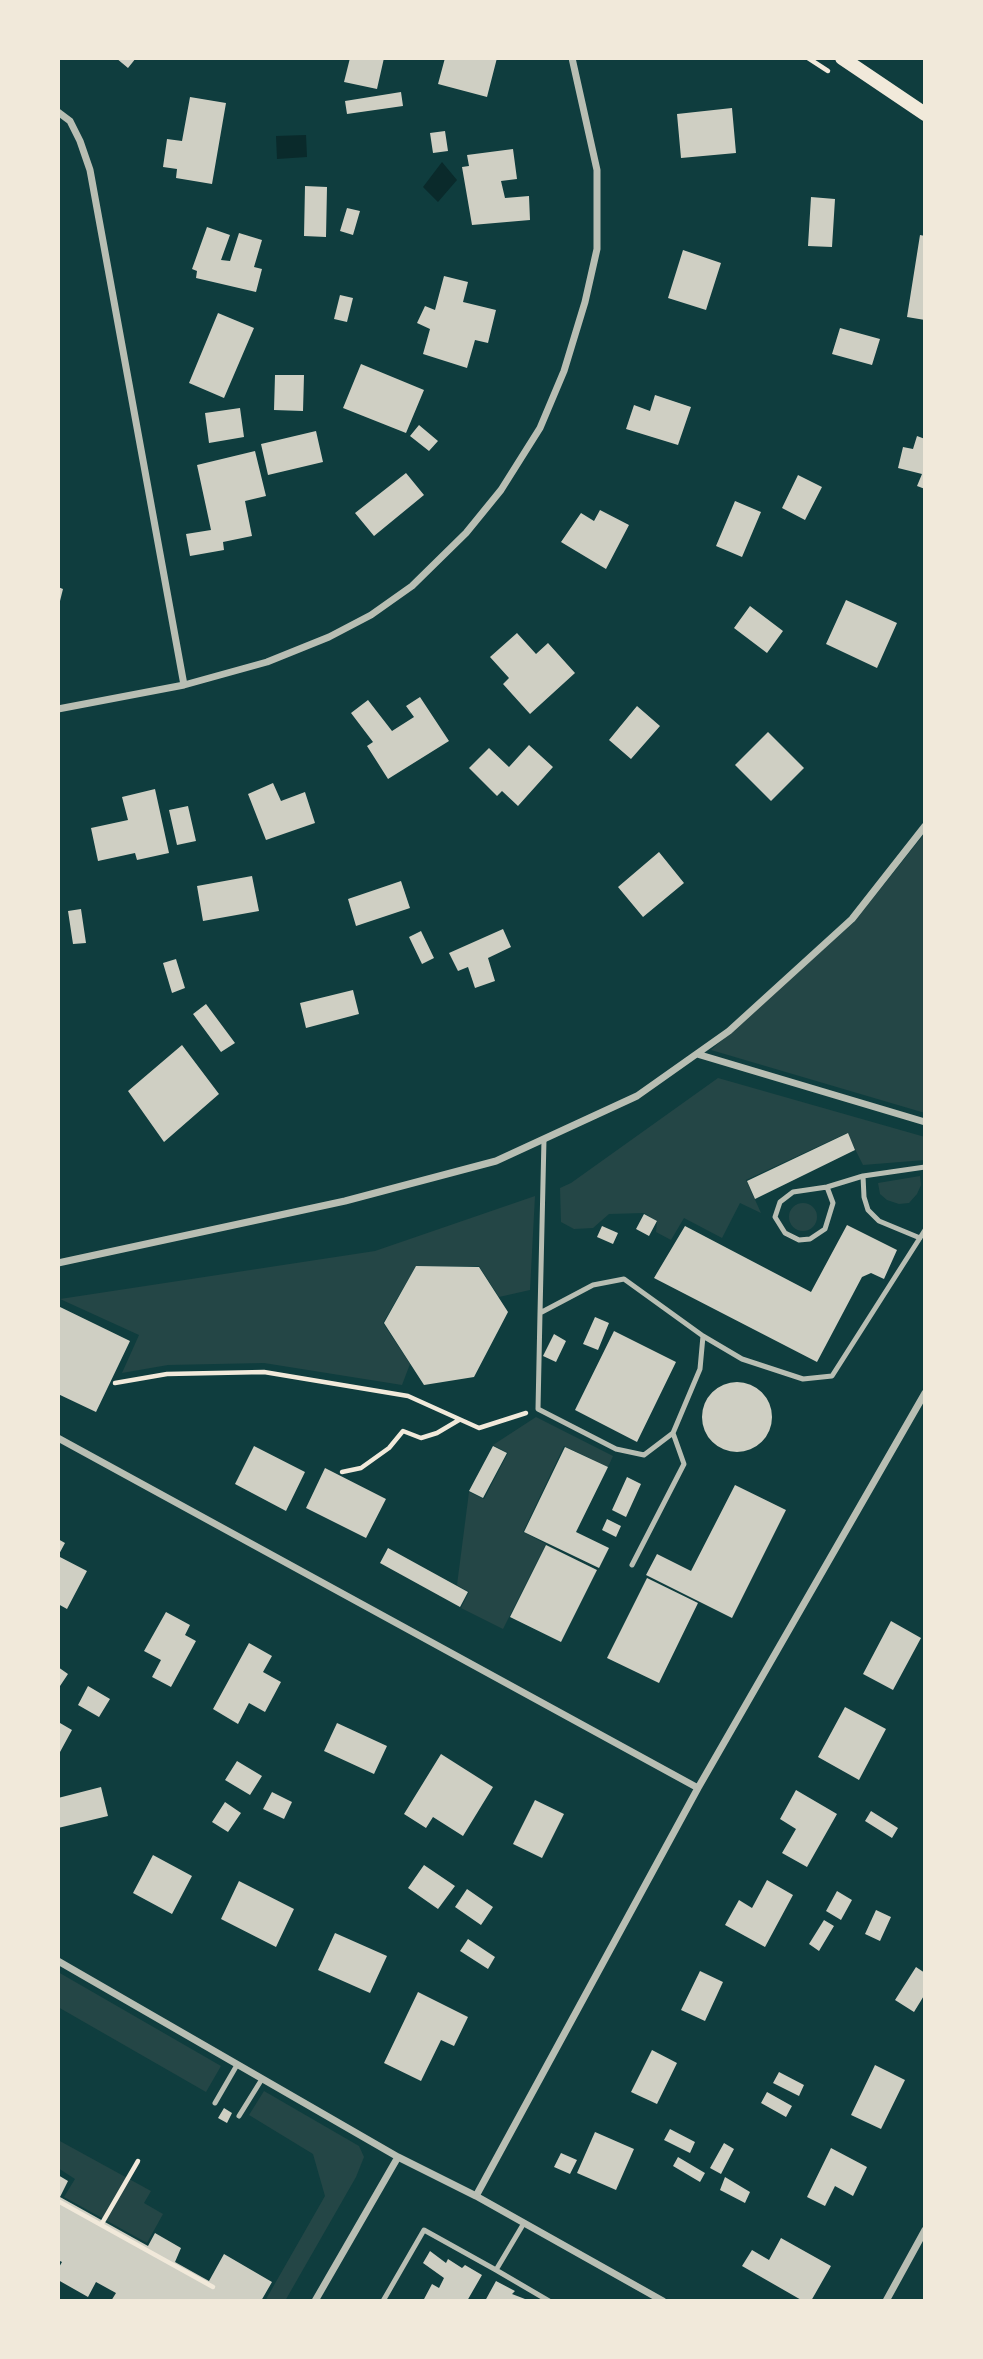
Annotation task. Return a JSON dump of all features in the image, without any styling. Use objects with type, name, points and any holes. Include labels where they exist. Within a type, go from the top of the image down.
[{"type":"main road","points":[[845,59],[925,114]]},
{"type":"street","points":[[58,709],[184,685],[267,662],[329,637],[371,615],[412,586],[466,533],[501,491],[540,428],[564,371],[585,302],[597,249],[597,170],[572,58]]},
{"type":"street","points":[[58,112],[70,121],[90,170],[184,685]]},
{"type":"street","points":[[58,1264],[345,1200],[496,1161],[637,1096],[729,1031],[852,919],[925,826]]},
{"type":"street","points":[[697,1054],[925,1122]]},
{"type":"street","points":[[476,2196],[698,1788],[925,1393]]},
{"type":"street","points":[[58,1438],[698,1788]]},
{"type":"street","points":[[58,1961],[398,2157],[476,2196],[663,2301]]},
{"type":"street","points":[[314,2301],[398,2157]]},
{"type":"street","points":[[886,2301],[925,2230]]},
{"type":"lane","points":[[544,1139],[538,1409],[616,1449],[643,1455],[673,1433],[700,1369],[703,1336]]},
{"type":"lane","points":[[827,1188],[833,1203],[825,1229],[810,1239],[799,1240],[785,1233],[775,1217],[780,1202],[793,1192],[827,1188],[863,1176],[925,1167]]},
{"type":"lane","points":[[863,1176],[868,1210],[880,1221],[920,1238]]},
{"type":"lane","points":[[540,1313],[593,1285],[624,1279],[703,1336],[742,1359],[803,1378],[832,1376],[925,1230]]},
{"type":"lane","points":[[632,1565],[684,1464],[673,1433]]},
{"type":"lane","points":[[215,2103],[237,2065]]},
{"type":"lane","points":[[239,2116],[262,2079]]},
{"type":"lane","points":[[496,2270],[524,2223]]},
{"type":"lane","points":[[383,2301],[424,2230],[549,2301]]},
{"type":"path","points":[[115,1383],[167,1374],[264,1372],[408,1396],[479,1428],[538,1409]]},
{"type":"path","points":[[342,1472],[361,1468],[389,1447],[403,1431],[421,1438],[437,1433],[459,1420]]},
{"type":"path","points":[[101,2225],[138,2161]]},
{"type":"path","points":[[58,2201],[213,2287]]},
{"type":"shaded area","points":[[306,135],[307,157],[277,159],[276,136]]},
{"type":"shaded area","points":[[442,162],[457,180],[438,202],[423,187]]},
{"type":"shaded area","points":[[925,833],[925,1113],[711,1050],[854,922]]},
{"type":"shaded area","points":[[718,1078],[925,1137],[925,1160],[863,1165],[847,1133],[746,1180],[761,1213],[740,1203],[722,1238],[684,1218],[671,1240],[656,1232],[657,1221],[644,1213],[609,1214],[593,1228],[574,1229],[561,1222],[560,1188],[571,1183]]},
{"type":"shaded area","points":[[920,1176],[921,1185],[909,1203],[899,1204],[880,1194],[878,1183]]},
{"type":"shaded area","points":[[535,1196],[530,1290],[499,1297],[479,1266],[416,1266],[383,1323],[410,1364],[402,1385],[264,1363],[168,1365],[122,1373],[139,1335],[60,1299],[375,1251]]},
{"type":"shaded area","points":[[803,1203],[813,1207],[817,1217],[813,1227],[803,1231],[793,1227],[789,1217],[793,1207]]},
{"type":"shaded area","points":[[536,1417],[613,1456],[608,1467],[564,1446],[523,1532],[546,1544],[503,1629],[461,1608],[469,1592],[457,1585],[469,1492],[484,1499],[508,1453],[493,1445]]},
{"type":"shaded area","points":[[58,1972],[221,2066],[206,2092],[58,2007]]},
{"type":"shaded area","points":[[264,2091],[359,2146],[364,2157],[356,2177],[285,2301],[265,2301],[325,2196],[313,2154],[249,2115]]},
{"type":"shaded area","points":[[58,2140],[151,2191],[144,2203],[163,2214],[147,2243],[64,2197],[75,2179],[58,2168]]},
{"type":"building","points":[[116,58],[136,58],[128,68]]},
{"type":"building","points":[[350,58],[384,58],[377,89],[344,82]]},
{"type":"building","points":[[445,58],[497,58],[487,97],[438,84]]},
{"type":"building","points":[[401,92],[403,106],[347,114],[345,101]]},
{"type":"building","points":[[190,97],[226,103],[212,184],[176,178],[177,169],[163,167],[167,139],[182,141]]},
{"type":"building","points":[[732,108],[736,153],[681,158],[677,114]]},
{"type":"building","points":[[445,131],[448,151],[433,153],[430,133]]},
{"type":"building","points":[[513,149],[517,179],[501,181],[505,198],[529,196],[530,220],[472,225],[462,167],[469,166],[467,155]]},
{"type":"building","points":[[305,186],[327,187],[326,237],[304,236]]},
{"type":"building","points":[[811,197],[835,199],[832,247],[808,246]]},
{"type":"building","points":[[347,208],[360,211],[353,235],[340,231]]},
{"type":"building","points":[[207,227],[230,235],[221,260],[230,261],[239,233],[262,240],[254,267],[262,269],[256,292],[196,278],[197,271],[192,269]]},
{"type":"building","points":[[920,235],[925,236],[925,320],[907,317]]},
{"type":"building","points":[[683,250],[721,263],[706,310],[668,298]]},
{"type":"building","points":[[444,276],[468,282],[463,302],[496,310],[488,343],[475,340],[467,368],[423,354],[430,329],[417,323],[425,306],[435,310]]},
{"type":"building","points":[[340,295],[353,298],[347,322],[334,319]]},
{"type":"building","points":[[218,313],[254,328],[224,398],[189,383]]},
{"type":"building","points":[[840,328],[880,339],[872,365],[832,354]]},
{"type":"building","points":[[361,364],[424,390],[406,433],[343,408]]},
{"type":"building","points":[[275,375],[304,375],[303,411],[274,410]]},
{"type":"building","points":[[655,395],[691,407],[678,445],[626,429],[634,405],[650,411]]},
{"type":"building","points":[[240,408],[244,437],[209,443],[205,413]]},
{"type":"building","points":[[419,425],[438,441],[429,451],[410,436]]},
{"type":"building","points":[[316,431],[323,462],[268,475],[261,444]]},
{"type":"building","points":[[917,436],[925,439],[925,489],[917,486],[922,474],[898,468],[903,447],[913,449]]},
{"type":"building","points":[[255,451],[266,496],[245,501],[252,536],[223,542],[224,550],[190,556],[186,534],[211,530],[197,465]]},
{"type":"building","points":[[406,473],[424,495],[374,536],[355,513]]},
{"type":"building","points":[[798,475],[822,487],[805,520],[782,508]]},
{"type":"building","points":[[735,501],[761,512],[742,557],[716,546]]},
{"type":"building","points":[[600,510],[629,525],[606,569],[561,542],[581,513],[594,521]]},
{"type":"building","points":[[58,587],[63,589],[59,605],[58,605]]},
{"type":"building","points":[[846,600],[897,623],[877,668],[826,644]]},
{"type":"building","points":[[750,606],[783,631],[767,653],[734,628]]},
{"type":"building","points":[[517,633],[536,654],[548,643],[575,673],[530,714],[503,684],[509,678],[490,657]]},
{"type":"building","points":[[420,697],[449,741],[388,779],[367,746],[373,742],[351,713],[368,700],[392,731],[414,717],[406,706]]},
{"type":"building","points":[[637,706],[660,726],[631,759],[609,740]]},
{"type":"building","points":[[768,732],[804,768],[771,801],[735,765]]},
{"type":"building","points":[[529,745],[553,767],[518,806],[502,791],[497,796],[469,768],[489,748],[509,767]]},
{"type":"building","points":[[273,783],[281,801],[305,792],[315,823],[266,840],[248,794]]},
{"type":"building","points":[[155,789],[169,853],[137,860],[135,853],[98,861],[91,828],[128,820],[122,797]]},
{"type":"building","points":[[188,806],[196,841],[177,845],[169,810]]},
{"type":"building","points":[[659,852],[684,883],[643,917],[618,887]]},
{"type":"building","points":[[252,876],[259,911],[203,921],[197,886]]},
{"type":"building","points":[[401,881],[410,908],[356,926],[348,899]]},
{"type":"building","points":[[81,909],[86,943],[73,944],[68,911]]},
{"type":"building","points":[[503,929],[511,947],[488,958],[495,981],[475,988],[468,967],[458,971],[449,953]]},
{"type":"building","points":[[421,931],[434,958],[422,964],[409,937]]},
{"type":"building","points":[[176,959],[185,988],[172,993],[163,963]]},
{"type":"building","points":[[353,990],[359,1014],[306,1028],[300,1003]]},
{"type":"building","points":[[206,1004],[235,1043],[221,1052],[193,1014]]},
{"type":"building","points":[[182,1045],[219,1094],[164,1142],[128,1091]]},
{"type":"building","points":[[848,1133],[855,1150],[755,1199],[747,1181]]},
{"type":"building","points":[[644,1214],[657,1221],[649,1236],[636,1229]]},
{"type":"building","points":[[847,1225],[897,1250],[884,1279],[871,1273],[862,1277],[817,1362],[654,1278],[685,1226],[811,1292]]},
{"type":"building","points":[[602,1226],[618,1233],[613,1244],[597,1237]]},
{"type":"building","points":[[416,1266],[479,1267],[508,1312],[474,1377],[424,1385],[384,1323]]},
{"type":"building","points":[[58,1306],[130,1341],[96,1412],[58,1394]]},
{"type":"building","points":[[595,1317],[609,1323],[598,1350],[583,1344]]},
{"type":"building","points":[[614,1331],[676,1362],[637,1442],[575,1410]]},
{"type":"building","points":[[554,1334],[566,1341],[556,1362],[543,1356]]},
{"type":"building","points":[[737,1382],[762,1392],[772,1417],[762,1442],[737,1452],[712,1442],[702,1417],[712,1392]]},
{"type":"building","points":[[254,1446],[305,1472],[286,1511],[235,1484]]},
{"type":"building","points":[[493,1446],[507,1453],[483,1498],[469,1491]]},
{"type":"building","points":[[565,1447],[608,1467],[576,1532],[609,1548],[599,1568],[524,1532]]},
{"type":"building","points":[[325,1468],[386,1499],[366,1538],[306,1508]]},
{"type":"building","points":[[627,1477],[641,1484],[626,1517],[612,1510]]},
{"type":"building","points":[[735,1485],[786,1510],[732,1618],[646,1575],[657,1554],[691,1571]]},
{"type":"building","points":[[607,1519],[621,1526],[616,1537],[602,1530]]},
{"type":"building","points":[[58,1539],[65,1543],[58,1556]]},
{"type":"building","points":[[546,1545],[597,1570],[561,1642],[510,1617]]},
{"type":"building","points":[[388,1548],[468,1592],[460,1607],[380,1563]]},
{"type":"building","points":[[58,1556],[87,1571],[67,1609],[58,1604]]},
{"type":"building","points":[[647,1578],[698,1603],[659,1683],[607,1658]]},
{"type":"building","points":[[166,1612],[190,1625],[185,1635],[196,1641],[171,1687],[152,1677],[161,1660],[144,1651]]},
{"type":"building","points":[[891,1621],[921,1638],[893,1690],[863,1674]]},
{"type":"building","points":[[249,1643],[272,1656],[263,1672],[281,1682],[265,1712],[249,1703],[238,1724],[213,1709]]},
{"type":"building","points":[[58,1667],[68,1674],[58,1689]]},
{"type":"building","points":[[88,1686],[110,1699],[99,1717],[78,1705]]},
{"type":"building","points":[[845,1707],[886,1729],[859,1780],[818,1757]]},
{"type":"building","points":[[60,1723],[72,1730],[60,1752],[58,1729]]},
{"type":"building","points":[[337,1723],[387,1746],[374,1774],[324,1751]]},
{"type":"building","points":[[441,1754],[493,1787],[463,1836],[433,1817],[426,1828],[404,1814]]},
{"type":"building","points":[[237,1761],[262,1776],[250,1795],[225,1780]]},
{"type":"building","points":[[101,1787],[108,1816],[58,1828],[58,1798]]},
{"type":"building","points":[[796,1790],[837,1814],[807,1867],[782,1853],[796,1829],[780,1819]]},
{"type":"building","points":[[272,1792],[292,1802],[284,1819],[263,1809]]},
{"type":"building","points":[[535,1800],[564,1814],[542,1858],[513,1844]]},
{"type":"building","points":[[225,1802],[241,1813],[228,1832],[212,1822]]},
{"type":"building","points":[[871,1811],[898,1828],[892,1838],[865,1821]]},
{"type":"building","points":[[153,1855],[192,1876],[172,1914],[133,1893]]},
{"type":"building","points":[[424,1865],[455,1886],[438,1909],[408,1888]]},
{"type":"building","points":[[767,1880],[793,1895],[765,1947],[725,1925],[739,1900],[752,1908]]},
{"type":"building","points":[[239,1881],[294,1909],[276,1947],[221,1919]]},
{"type":"building","points":[[467,1889],[493,1907],[481,1925],[455,1907]]},
{"type":"building","points":[[837,1891],[852,1900],[841,1920],[826,1911]]},
{"type":"building","points":[[876,1910],[891,1917],[880,1941],[865,1934]]},
{"type":"building","points":[[824,1920],[834,1926],[819,1951],[809,1944]]},
{"type":"building","points":[[335,1933],[387,1956],[370,1993],[318,1970]]},
{"type":"building","points":[[468,1939],[495,1957],[488,1969],[460,1951]]},
{"type":"building","points":[[916,1967],[925,1973],[925,1994],[914,2012],[895,2000]]},
{"type":"building","points":[[700,1971],[723,1982],[705,2021],[681,2010]]},
{"type":"building","points":[[418,1992],[468,2017],[454,2046],[441,2040],[421,2081],[384,2063]]},
{"type":"building","points":[[652,2050],[677,2063],[657,2104],[631,2092]]},
{"type":"building","points":[[875,2065],[905,2080],[881,2129],[851,2115]]},
{"type":"building","points":[[779,2072],[804,2085],[799,2096],[773,2083]]},
{"type":"building","points":[[767,2092],[792,2106],[786,2117],[761,2103]]},
{"type":"building","points":[[224,2108],[232,2113],[227,2123],[218,2118]]},
{"type":"building","points":[[670,2129],[695,2142],[690,2153],[664,2140]]},
{"type":"building","points":[[595,2132],[634,2149],[616,2190],[577,2173]]},
{"type":"building","points":[[724,2143],[734,2149],[721,2174],[710,2168]]},
{"type":"building","points":[[831,2148],[867,2167],[853,2196],[835,2186],[825,2206],[807,2197]]},
{"type":"building","points":[[561,2153],[577,2160],[570,2174],[554,2167]]},
{"type":"building","points":[[678,2157],[705,2173],[700,2182],[673,2166]]},
{"type":"building","points":[[58,2175],[68,2181],[60,2197],[148,2246],[155,2233],[181,2248],[175,2262],[209,2281],[224,2254],[272,2282],[261,2301],[111,2301],[116,2293],[96,2282],[88,2297],[58,2280],[58,2269],[62,2262],[58,2260]]},
{"type":"building","points":[[725,2177],[750,2192],[745,2203],[720,2190]]},
{"type":"building","points":[[781,2238],[831,2266],[811,2301],[803,2301],[742,2266],[752,2250],[769,2260]]},
{"type":"building","points":[[430,2251],[446,2263],[448,2259],[462,2268],[465,2265],[482,2275],[467,2301],[423,2301],[432,2284],[439,2288],[444,2278],[423,2263]]},
{"type":"building","points":[[496,2281],[515,2291],[512,2294],[525,2301],[485,2301]]}]
